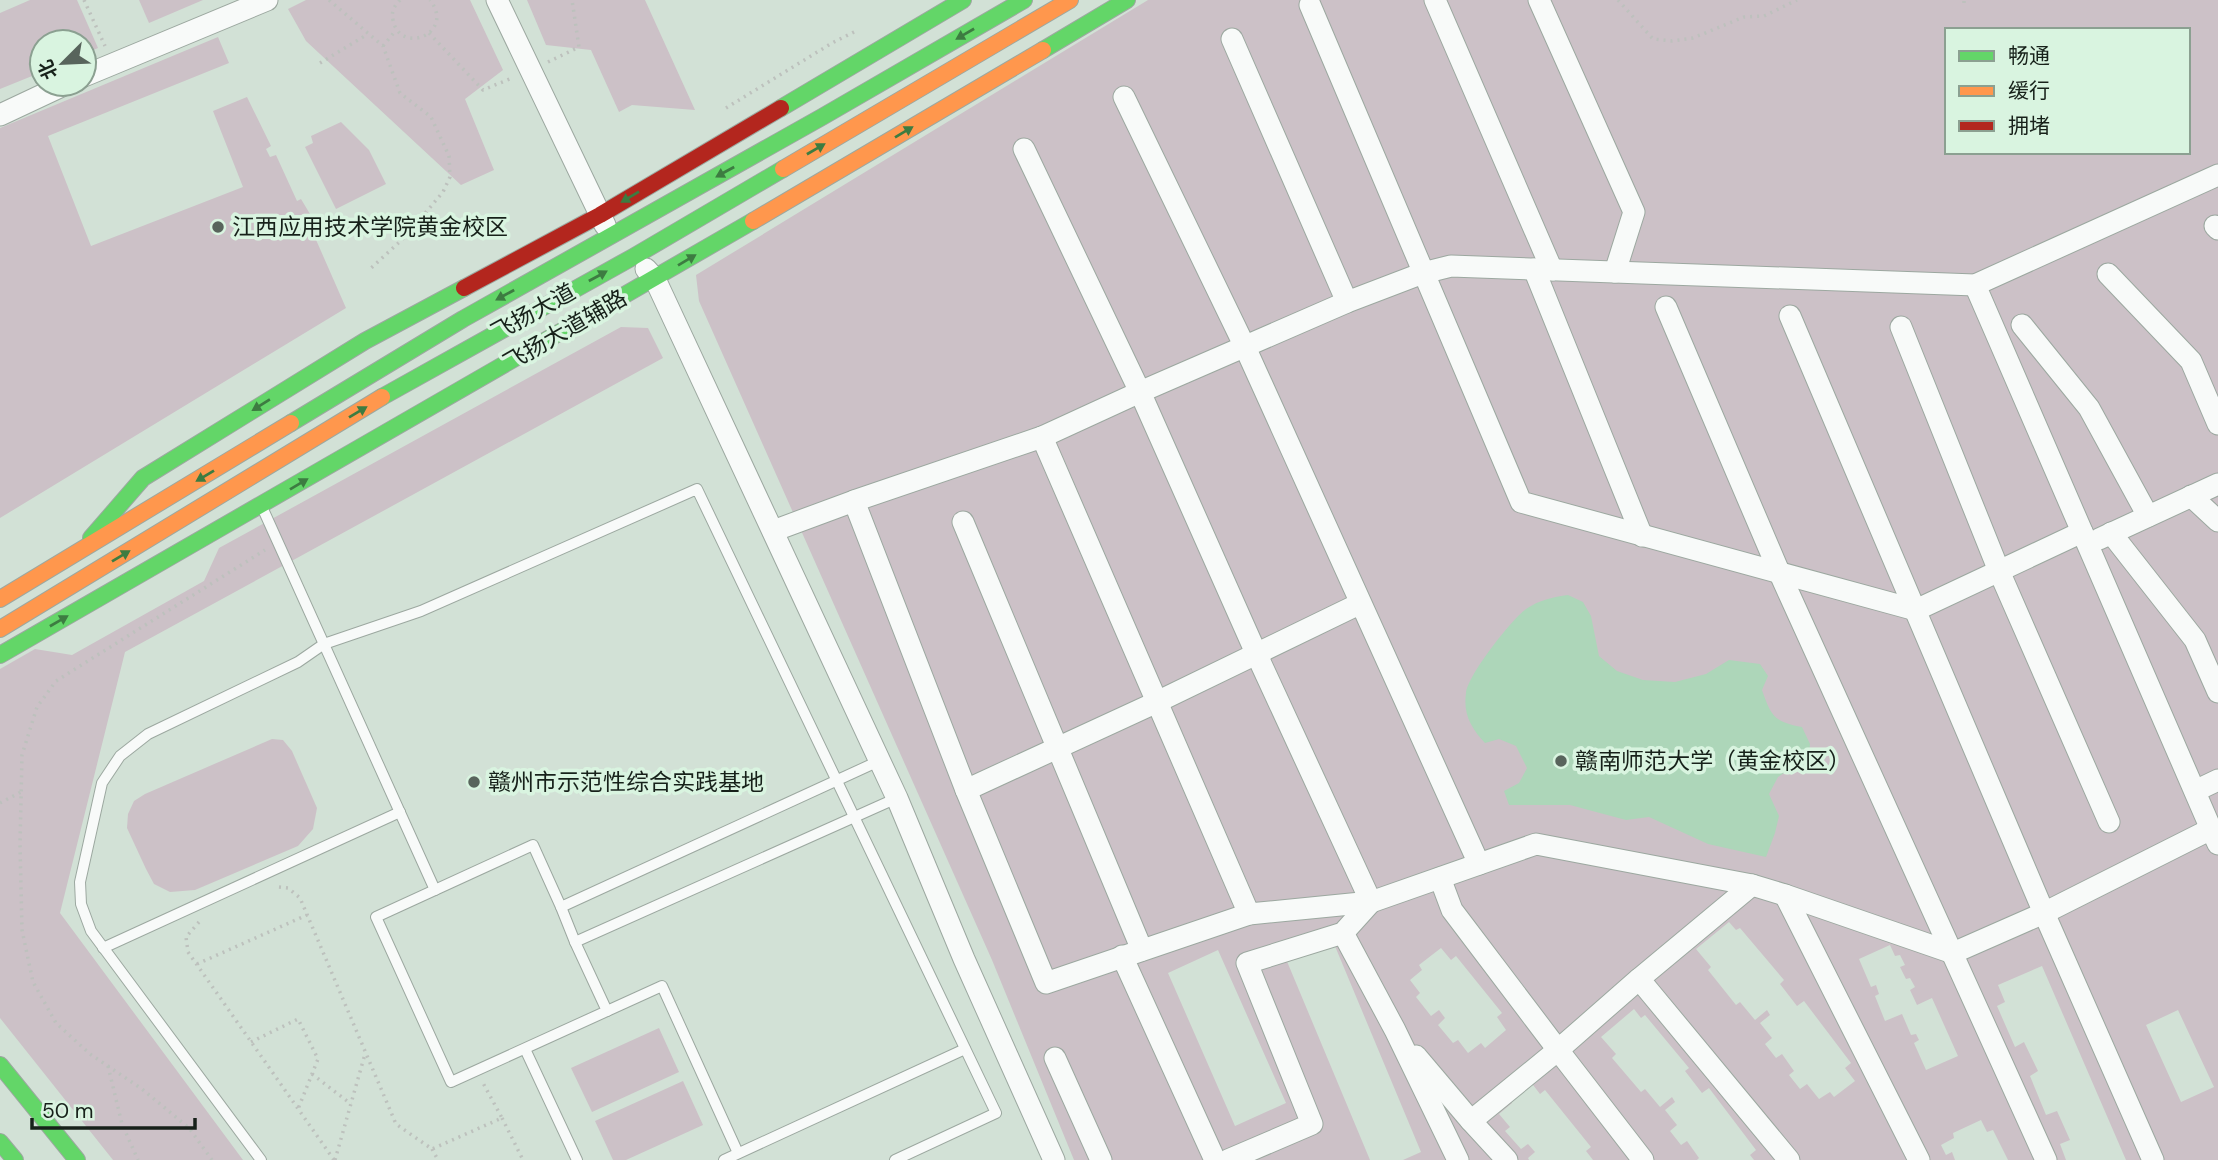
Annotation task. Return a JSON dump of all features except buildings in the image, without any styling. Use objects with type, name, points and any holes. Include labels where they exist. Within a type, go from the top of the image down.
[{"type":"street","points":[[98,70],[267,0]]},
{"type":"street","points":[[497,0],[611,236],[655,279],[897,798],[964,959],[1054,1160]]},
{"type":"street","points":[[79,552],[144,478],[365,341],[600,215],[963,0]]},
{"type":"street","name":"飞扬大道","points":[[0,598],[463,319],[1024,0]]},
{"type":"street","name":"飞扬大道","points":[[0,629],[419,375],[633,257],[1070,0]]},
{"type":"street","name":"飞扬大道辅路","points":[[0,655],[655,279],[1127,0]]},
{"type":"street","points":[[1435,0],[1543,270],[1642,537]]},
{"type":"street","points":[[1539,0],[1634,212],[1615,272]]},
{"type":"street","points":[[1310,5],[1521,502],[1916,610],[1999,571],[2085,538],[2111,533],[2218,484]]},
{"type":"street","points":[[1232,39],[1347,302]]},
{"type":"street","points":[[822,117],[882,47]]},
{"type":"street","points":[[1124,97],[1245,347],[1359,604],[1479,864]]},
{"type":"street","points":[[0,115],[36,98]]},
{"type":"street","points":[[1024,149],[1140,392],[1371,902]]},
{"type":"street","points":[[763,179],[869,153]]},
{"type":"street","points":[[774,531],[1042,437],[1347,302],[1423,273],[1451,266],[1975,285],[2218,175]]},
{"type":"street","points":[[2108,274],[2191,361],[2218,424]]},
{"type":"street","points":[[854,501],[966,790],[1046,983],[1249,914],[1371,902],[1536,844],[1752,886],[1953,954],[2215,836],[1975,285]]},
{"type":"street","points":[[1666,307],[1780,574],[2046,1160]]},
{"type":"street","points":[[1790,317],[2044,913],[2153,1160]]},
{"type":"street","points":[[365,341],[463,319]]},
{"type":"street","points":[[2022,325],[2089,408],[2148,516]]},
{"type":"street","points":[[1901,327],[1999,571],[2109,822]]},
{"type":"street","points":[[1042,437],[1249,914]]},
{"type":"street","points":[[2191,496],[2218,521]]},
{"type":"street","points":[[963,522],[1059,748],[1132,953],[1215,1160]]},
{"type":"street","points":[[2111,533],[2195,640],[2218,692]]},
{"type":"street","points":[[966,790],[1157,702],[1359,604]]},
{"type":"street","points":[[2195,791],[2218,780]]},
{"type":"street","points":[[1440,878],[1452,910],[1643,1160]]},
{"type":"street","points":[[1471,1121],[1752,886]]},
{"type":"street","points":[[1785,895],[1919,1160]]},
{"type":"street","points":[[1228,1160],[1312,1124],[1247,963],[1343,933],[1371,902]]},
{"type":"street","points":[[1343,933],[1395,1030],[1458,1160]]},
{"type":"street","points":[[1639,979],[1789,1160]]},
{"type":"street","points":[[1395,1030],[1507,1160]]},
{"type":"street","points":[[1055,1058],[1101,1160]]},
{"type":"street","points":[[0,1065],[77,1160]]},
{"type":"street","points":[[0,1142],[15,1160]]},
{"type":"lane","points":[[261,1160],[90,931],[81,904],[80,882],[102,783],[120,756],[148,734],[298,662],[324,644],[421,611],[697,489],[996,1113],[895,1160]]},
{"type":"lane","points":[[262,507],[435,890]]},
{"type":"lane","points":[[561,907],[879,761]]},
{"type":"lane","points":[[575,942],[897,798]]},
{"type":"lane","points":[[103,948],[400,812]]},
{"type":"lane","points":[[607,1011],[533,845],[376,917],[451,1082],[662,986],[738,1153]]},
{"type":"lane","points":[[525,1049],[577,1160]]},
{"type":"lane","points":[[724,1160],[965,1049]]},
{"type":"path","points":[[84,0],[113,63]]},
{"type":"path","points":[[330,0],[383,46],[400,93],[431,117],[449,156],[450,177],[443,192],[406,236],[369,270]]},
{"type":"path","points":[[397,1],[392,16],[397,30],[408,38],[416,39],[434,28],[437,14],[429,0]]},
{"type":"path","points":[[429,33],[483,90],[579,47],[572,0]]},
{"type":"path","points":[[1618,0],[1653,39],[1672,41],[1693,38],[1744,17],[1764,16],[1797,0]]},
{"type":"path","points":[[383,46],[397,30]]},
{"type":"path","points":[[320,63],[368,34]]},
{"type":"path","points":[[0,803],[21,792]]},
{"type":"path","points":[[277,886],[288,888],[300,898],[396,1124],[432,1149],[438,1160]]},
{"type":"path","points":[[197,964],[307,915]]},
{"type":"path","points":[[210,917],[199,922],[186,937],[188,953],[334,1160]]},
{"type":"path","points":[[251,1042],[299,1019],[318,1059],[298,1109]]},
{"type":"path","points":[[334,1160],[366,1052]]},
{"type":"path","points":[[108,1066],[122,1124],[138,1160]]},
{"type":"path","points":[[477,1071],[523,1160]]},
{"type":"path","points":[[312,1074],[351,1104]]},
{"type":"path","points":[[432,1149],[502,1118]]},
{"type":"shaded area","points":[[30,0],[77,0],[89,28],[28,28],[28,78],[0,89],[0,13]]},
{"type":"shaded area","points":[[139,0],[203,0],[149,23]]},
{"type":"shaded area","points":[[306,0],[470,0],[503,70],[465,99],[494,170],[461,185],[306,41],[288,9]]},
{"type":"shaded area","points":[[527,0],[645,0],[695,110],[632,105],[619,112],[591,50],[546,45]]},
{"type":"shaded area","name":"赣南师范大学（黄金校区）","points":[[1148,0],[2218,0],[2218,1160],[2126,1160],[2042,966],[1998,985],[2005,1002],[1997,1006],[2015,1047],[2024,1042],[2038,1071],[2030,1076],[2046,1115],[2057,1111],[2070,1140],[2060,1144],[2066,1160],[2008,1160],[1993,1130],[1987,1132],[1981,1120],[1953,1133],[1954,1138],[1941,1145],[1946,1155],[1952,1152],[1955,1160],[1754,1160],[1750,1155],[1756,1150],[1709,1088],[1702,1093],[1685,1071],[1689,1068],[1645,1015],[1641,1018],[1634,1009],[1601,1037],[1616,1054],[1612,1058],[1641,1092],[1645,1089],[1660,1107],[1672,1097],[1675,1102],[1665,1110],[1677,1125],[1670,1131],[1681,1145],[1687,1141],[1699,1158],[1697,1160],[1593,1160],[1586,1151],[1591,1147],[1545,1090],[1540,1094],[1530,1081],[1508,1099],[1512,1103],[1499,1114],[1510,1127],[1505,1131],[1521,1149],[1528,1144],[1535,1152],[1529,1160],[1403,1160],[1421,1152],[1332,939],[1286,959],[1370,1160],[1074,1160],[992,960],[699,301],[696,275]],"holes":[[[1729,922],[1736,930],[1740,928],[1784,980],[1780,984],[1797,1006],[1804,1001],[1851,1063],[1845,1068],[1855,1081],[1834,1097],[1830,1092],[1819,1099],[1807,1084],[1800,1089],[1789,1075],[1794,1071],[1782,1054],[1776,1058],[1765,1044],[1772,1038],[1760,1023],[1770,1015],[1767,1010],[1755,1020],[1740,1002],[1736,1005],[1708,970],[1711,967],[1696,949]],[[1890,945],[1895,956],[1900,955],[1905,965],[1900,967],[1906,979],[1910,978],[1915,987],[1910,990],[1917,1005],[1932,998],[1958,1056],[1926,1070],[1914,1043],[1919,1040],[1916,1034],[1911,1035],[1902,1014],[1885,1021],[1875,996],[1879,994],[1876,985],[1871,987],[1859,959]],[[1441,948],[1451,960],[1456,956],[1502,1013],[1497,1017],[1506,1030],[1485,1048],[1481,1043],[1468,1053],[1458,1040],[1453,1043],[1438,1025],[1445,1018],[1439,1010],[1431,1016],[1416,997],[1420,993],[1410,980],[1422,970],[1419,965]],[[1218,950],[1286,1103],[1235,1126],[1168,973]],[[2178,1010],[2214,1087],[2181,1102],[2146,1025]]]},
{"type":"shaded area","points":[[218,37],[229,63],[48,136],[91,246],[243,187],[213,111],[247,97],[271,146],[266,149],[270,157],[276,155],[297,201],[301,199],[310,214],[306,217],[346,308],[0,518],[0,128],[72,98],[98,98],[98,87]]},
{"type":"shaded area","points":[[341,122],[369,150],[386,184],[336,209],[305,147],[313,143],[311,136]]},
{"type":"shaded area","points":[[621,327],[648,328],[663,358],[125,652],[60,913],[243,1160],[113,1160],[0,1018],[0,669],[35,649],[72,655],[204,581],[219,548]]},
{"type":"shaded area","points":[[1568,595],[1583,602],[1591,616],[1599,656],[1617,671],[1643,680],[1675,682],[1706,674],[1729,660],[1760,664],[1768,676],[1762,690],[1771,712],[1785,723],[1802,727],[1810,744],[1809,756],[1778,777],[1769,794],[1779,816],[1766,857],[1708,844],[1649,817],[1626,820],[1570,805],[1509,805],[1504,791],[1519,783],[1527,768],[1516,746],[1499,739],[1485,743],[1480,737],[1467,714],[1466,693],[1482,661],[1519,615],[1541,601]]},
{"type":"shaded area","points":[[272,739],[283,740],[292,751],[317,808],[313,829],[298,846],[195,890],[170,892],[154,884],[127,828],[128,814],[134,801]]},
{"type":"shaded area","points":[[659,1028],[679,1072],[592,1112],[571,1068]]},
{"type":"shaded area","points":[[683,1081],[703,1125],[626,1160],[613,1160],[595,1121]]},
{"type":"traffic: fast","points":[[781,108],[963,0]]},
{"type":"traffic: fast","points":[[291,423],[463,319],[1024,0]]},
{"type":"traffic: fast","points":[[1043,50],[1127,0]]},
{"type":"traffic: fast","points":[[382,397],[633,257],[783,169]]},
{"type":"traffic: fast","points":[[0,655],[753,221]]},
{"type":"traffic: fast","points":[[91,538],[143,478],[365,341],[464,288]]},
{"type":"traffic: fast","points":[[0,1065],[77,1160]]},
{"type":"traffic: fast","points":[[0,1142],[15,1160]]},
{"type":"traffic: slow","points":[[783,169],[1070,0]]},
{"type":"traffic: slow","points":[[753,221],[1043,50]]},
{"type":"traffic: slow","points":[[0,629],[382,397]]},
{"type":"traffic: slow","points":[[0,599],[291,423]]},
{"type":"traffic: jam","points":[[464,288],[600,215],[781,108]]},
{"type":"place","name":"江西应用技术学院黄金校区","points":[[218,227]]},
{"type":"place","name":"赣南师范大学（黄金校区）","points":[[1561,761]]},
{"type":"place","name":"赣州市示范性综合实践基地","points":[[474,782]]}]
